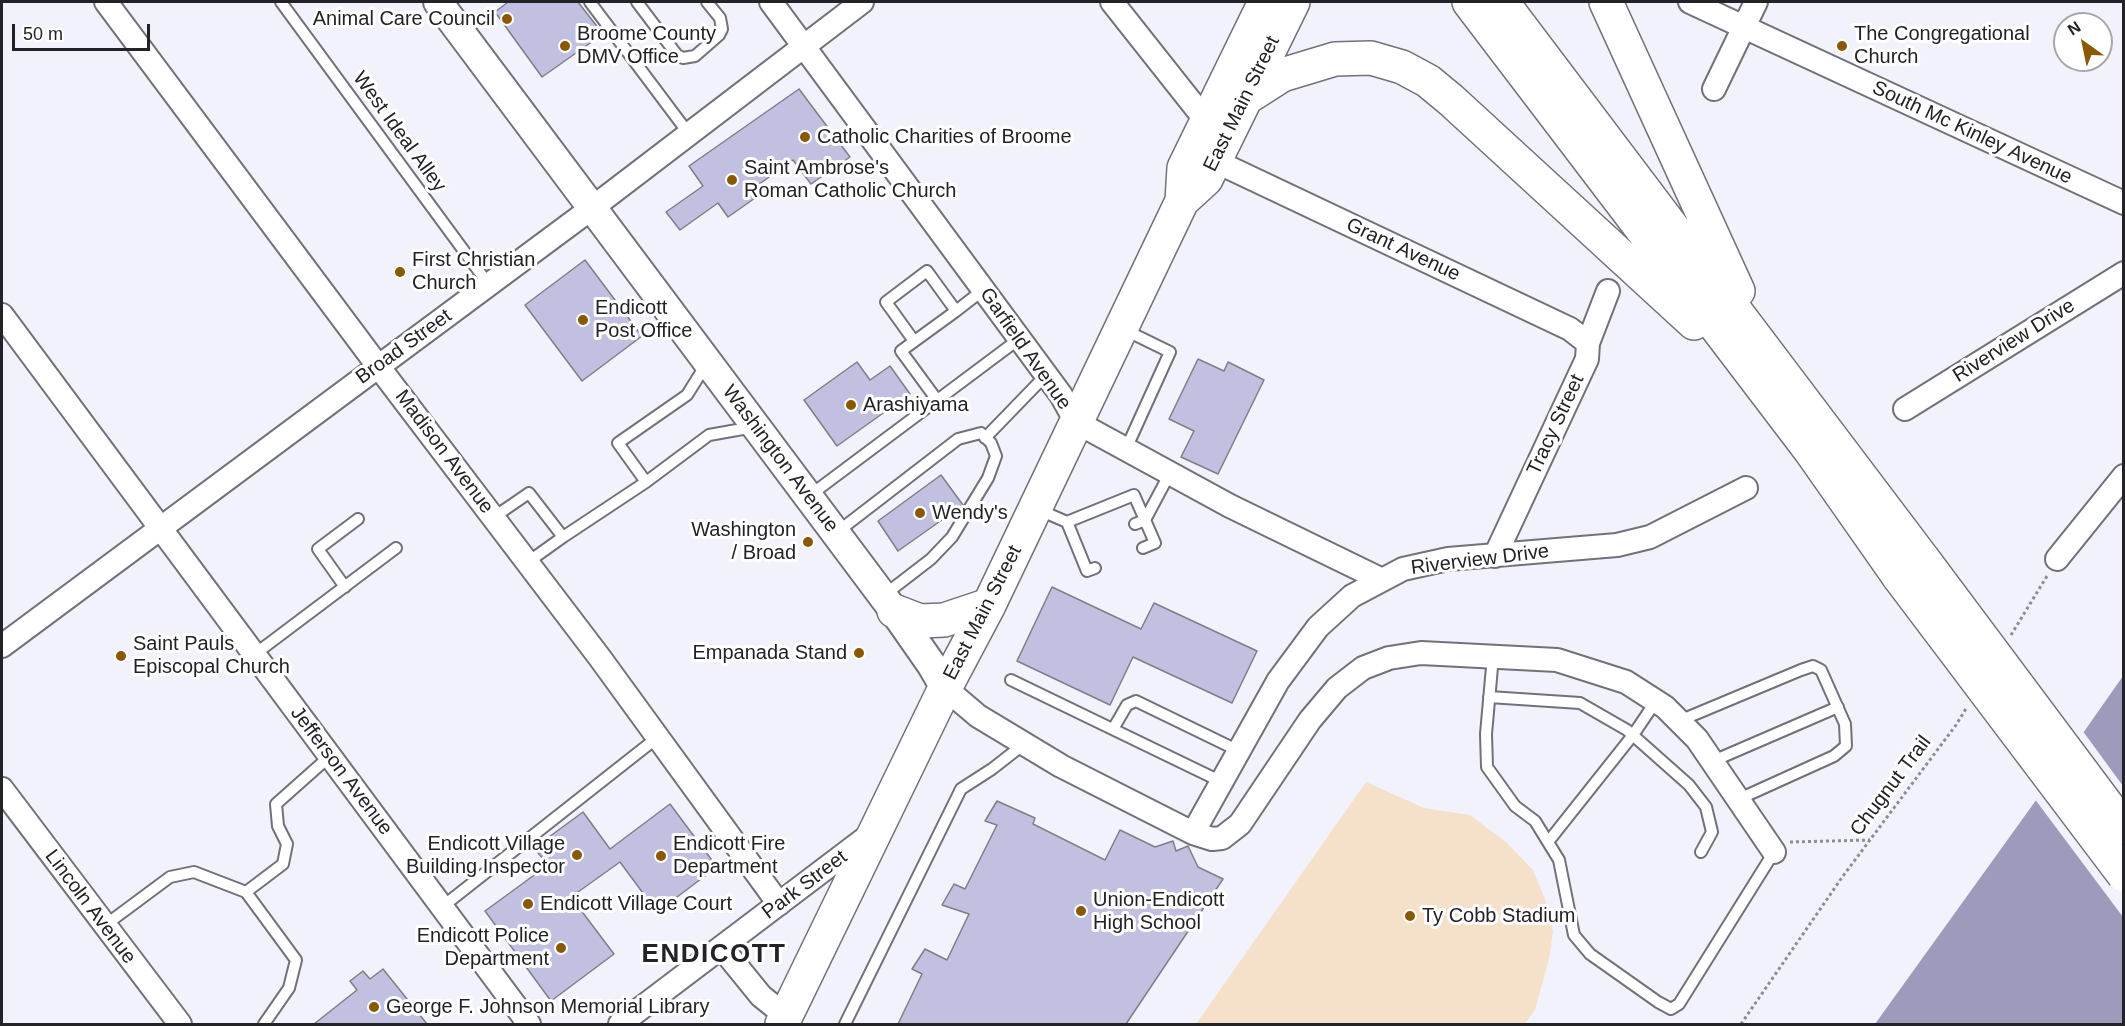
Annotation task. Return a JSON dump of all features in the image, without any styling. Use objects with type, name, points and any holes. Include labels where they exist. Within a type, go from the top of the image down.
[{"type":"main road","name":"East Main Street","points":[[1182,201],[1184,168],[1265,2]]},
{"type":"main road","name":"East Main Street","points":[[784,1020],[874,831],[945,688],[990,605],[1182,201],[1206,178],[1293,2]]},
{"type":"main road","points":[[1469,2],[1810,450],[1911,568],[2124,828]]},
{"type":"main road","points":[[1502,2],[1788,379]]},
{"type":"main road","points":[[1606,2],[1740,296],[1788,379],[1911,568],[2124,876]]},
{"type":"main road","points":[[1246,98],[1282,75],[1335,59],[1371,58],[1402,67],[1428,81],[1451,100],[1690,320],[1746,366]]},
{"type":"main road","points":[[889,603],[920,621],[944,620],[990,605]]},
{"type":"street","name":"Madison Avenue","points":[[106,2],[378,366],[528,562],[779,904]]},
{"type":"street","name":"Washington Avenue","points":[[438,2],[889,603],[945,688],[978,716],[1061,766],[1193,833],[1212,839],[1222,838],[1240,824],[1310,720],[1337,688],[1363,668],[1389,658],[1421,653],[1557,660],[1626,682],[1656,701],[1697,739],[1771,848]]},
{"type":"street","name":"Garfield Avenue","points":[[771,2],[1046,375],[1076,422],[1230,506],[1380,579]]},
{"type":"street","name":"Broad Street","points":[[2,646],[592,208],[862,2]]},
{"type":"street","points":[[1112,2],[1207,122]]},
{"type":"street","name":"South Mc Kinley Avenue","points":[[1690,2],[2124,203]]},
{"type":"street","points":[[1714,89],[1756,2]]},
{"type":"street","name":"Grant Avenue","points":[[1215,160],[1570,329],[1588,343]]},
{"type":"street","name":"Riverview Drive","points":[[1905,409],[2124,273]]},
{"type":"street","name":"Tracy Street","points":[[1495,556],[1587,359],[1588,343],[1608,291]]},
{"type":"street","name":"Jefferson Avenue","points":[[2,315],[529,1024]]},
{"type":"street","points":[[2057,559],[2124,476]]},
{"type":"street","name":"Riverview Drive","points":[[1193,833],[1278,681],[1318,627],[1352,596],[1402,569],[1448,559],[1617,545],[1650,537],[1746,488]]},
{"type":"street","name":"Lincoln Avenue","points":[[2,789],[180,1024]]},
{"type":"street","name":"Park Street","points":[[620,1024],[874,831]]},
{"type":"street","points":[[722,948],[784,1020]]},
{"type":"lane","name":"West Ideal Alley","points":[[281,2],[489,285]]},
{"type":"lane","points":[[590,2],[689,134]]},
{"type":"lane","points":[[637,2],[677,55],[683,58],[695,56],[719,35],[722,23],[707,2]]},
{"type":"lane","points":[[914,341],[886,302],[927,271],[956,310]]},
{"type":"lane","points":[[938,400],[901,351],[983,290]]},
{"type":"lane","points":[[1122,328],[1170,352],[1126,449]]},
{"type":"lane","points":[[808,496],[1019,339]]},
{"type":"lane","points":[[646,482],[618,443],[687,394],[707,362]]},
{"type":"lane","points":[[985,438],[1046,375]]},
{"type":"lane","points":[[528,562],[646,482],[709,435],[756,426]]},
{"type":"lane","points":[[836,534],[958,439],[981,433],[991,443],[996,456],[988,478],[952,537],[889,603]]},
{"type":"lane","points":[[1140,522],[1170,473]]},
{"type":"lane","points":[[494,517],[529,493],[563,537]]},
{"type":"lane","points":[[1067,522],[1134,495],[1140,522],[1155,543],[1143,548]]},
{"type":"lane","points":[[1035,509],[1067,522],[1082,545],[1087,571],[1095,568]]},
{"type":"lane","points":[[345,587],[318,549],[358,519]]},
{"type":"lane","points":[[255,654],[396,548]]},
{"type":"lane","points":[[1493,656],[1486,734],[1487,767],[1515,806],[1535,821],[1559,860],[1574,935],[1590,954],[1658,1002],[1671,1009],[1679,1004],[1771,848]]},
{"type":"lane","points":[[1678,721],[1813,666],[1821,670],[1845,724],[1846,746],[1834,756],[1739,799]]},
{"type":"lane","points":[[1011,680],[1222,782]]},
{"type":"lane","points":[[1489,697],[1580,703],[1633,735],[1689,784],[1706,807],[1712,832],[1701,852]]},
{"type":"lane","points":[[1113,729],[1127,705],[1136,701],[1239,751]]},
{"type":"lane","points":[[1548,842],[1633,735],[1656,701]]},
{"type":"lane","points":[[1713,761],[1838,707]]},
{"type":"lane","points":[[442,907],[658,737]]},
{"type":"lane","points":[[845,1024],[961,789],[993,769],[1024,744]]},
{"type":"lane","points":[[246,892],[283,864],[287,844],[278,826],[276,804],[330,756]]},
{"type":"lane","points":[[104,926],[171,877],[194,872],[246,892],[296,960],[289,988],[264,1024]]},
{"type":"path","points":[[2009,637],[2057,559]]},
{"type":"path","name":"Chugnut Trail","points":[[1741,1024],[1869,840],[1968,705]]},
{"type":"path","points":[[1771,848],[1869,840]]},
{"type":"shaded area","name":"Ty Cobb Stadium","points":[[1366,782],[1424,808],[1470,815],[1507,843],[1533,870],[1545,899],[1553,932],[1549,959],[1535,1010],[1525,1024],[1196,1024]]},
{"type":"water","points":[[2123,676],[2123,1024],[1875,1024],[2034,803]]},
{"type":"pier","points":[[2082,730],[2123,786],[2123,917],[2034,798]]},
{"type":"building","points":[[508,2],[578,2],[603,34],[542,77],[495,12]]},
{"type":"building","points":[[799,89],[850,157],[811,184],[793,160],[758,185],[758,196],[728,217],[718,203],[680,230],[666,212],[703,186],[689,166]]},
{"type":"building","name":"Endicott Post Office","points":[[585,260],[642,336],[582,381],[525,305]]},
{"type":"building","points":[[1198,359],[1224,371],[1228,362],[1264,380],[1218,474],[1181,457],[1194,431],[1169,419]]},
{"type":"building","points":[[857,362],[870,380],[890,366],[910,394],[837,446],[804,400]]},
{"type":"building","name":"Wendy's","points":[[941,475],[963,505],[898,551],[878,521]]},
{"type":"building","points":[[1052,587],[1141,629],[1154,603],[1257,651],[1232,703],[1133,657],[1110,705],[1017,661]]},
{"type":"building","name":"Union-Endicott High School","points":[[997,801],[1035,818],[1033,824],[1105,860],[1120,830],[1155,847],[1173,841],[1176,851],[1188,846],[1198,867],[1223,879],[1126,1024],[898,1024],[922,974],[912,969],[925,949],[947,960],[969,914],[942,905],[954,884],[965,889],[997,825],[985,821]]},
{"type":"building","points":[[670,804],[717,867],[657,912],[620,862],[571,897],[614,954],[551,1001],[485,911],[548,865],[534,848],[583,812],[610,849]]},
{"type":"building","name":"George F. Johnson Memorial Library","points":[[383,969],[427,1024],[314,1024],[357,990],[350,981],[363,971],[370,979]]},
{"type":"place","name":"Animal Care Council","points":[[507,19]]},
{"type":"place","name":"Broome County DMV Office","points":[[565,46]]},
{"type":"place","name":"The Congregational Church","points":[[1842,46]]},
{"type":"place","name":"Catholic Charities of Broome","points":[[805,137]]},
{"type":"place","name":"Saint Ambrose's Roman Catholic Church","points":[[732,180]]},
{"type":"place","name":"First Christian Church","points":[[400,272]]},
{"type":"place","name":"Endicott Post Office","points":[[583,320]]},
{"type":"place","name":"Arashiyama","points":[[851,405]]},
{"type":"place","name":"Wendy's","points":[[920,513]]},
{"type":"place","name":"Washington / Broad","points":[[808,542]]},
{"type":"place","name":"Empanada Stand","points":[[859,653]]},
{"type":"place","name":"Saint Pauls Episcopal Church","points":[[121,656]]},
{"type":"place","name":"Endicott Village Building Inspector","points":[[577,855]]},
{"type":"place","name":"Endicott Fire Department","points":[[661,856]]},
{"type":"place","name":"Endicott Village Court","points":[[528,904]]},
{"type":"place","name":"Union-Endicott High School","points":[[1081,911]]},
{"type":"place","name":"Ty Cobb Stadium","points":[[1410,916]]},
{"type":"place","name":"Endicott Police Department","points":[[561,948]]},
{"type":"place","name":"George F. Johnson Memorial Library","points":[[374,1007]]},
{"type":"district","name":"ENDICOTT","points":[[714,955]]}]
